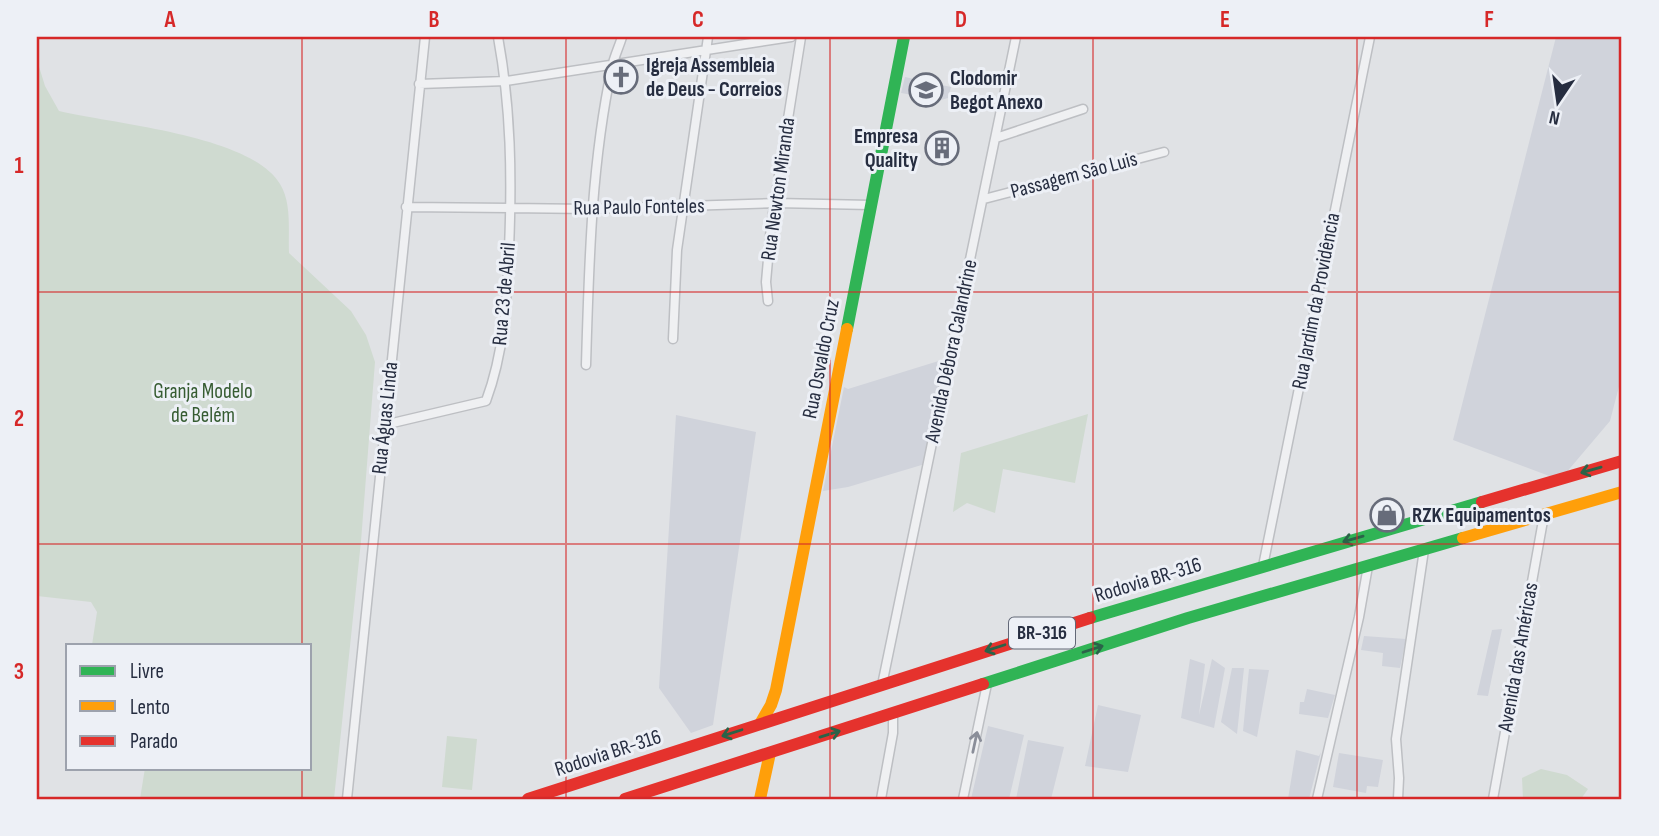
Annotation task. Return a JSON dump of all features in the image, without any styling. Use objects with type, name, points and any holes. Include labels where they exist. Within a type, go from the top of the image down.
[{"type":"main road","name":"Rua Osvaldo Cruz","points":[[760,724],[776,690],[904,37]]},
{"type":"main road","name":"Rodovia BR-316","points":[[528,799],[899,679],[1263,566],[1622,461]]},
{"type":"main road","name":"BR-316","points":[[625,799],[1188,618],[1622,492]]},
{"type":"main road","points":[[776,690],[781,704],[795,713]]},
{"type":"main road","points":[[760,799],[770,753]]},
{"type":"street","name":"Rua Águas Linda","points":[[346,799],[425,37]]},
{"type":"street","name":"Rua 23 de Abril","points":[[384,425],[486,401],[495,376],[506,314],[511,209],[510,124],[498,37]]},
{"type":"street","points":[[586,365],[591,209],[613,64],[622,37]]},
{"type":"street","points":[[673,339],[677,250],[708,37]]},
{"type":"street","points":[[419,84],[506,81],[791,37]]},
{"type":"street","name":"Rua Newton Miranda","points":[[768,301],[767,263],[801,37]]},
{"type":"street","name":"Avenida Débora Calandrine","points":[[882,685],[1016,37]]},
{"type":"street","name":"Rua Jardim da Providência","points":[[1263,566],[1370,37]]},
{"type":"street","points":[[996,138],[1083,109]]},
{"type":"street","name":"Passagem São Luis","points":[[984,199],[1164,152]]},
{"type":"street","name":"Rua Paulo Fonteles","points":[[406,207],[591,209],[776,203],[872,205]]},
{"type":"street","name":"Avenida das Américas","points":[[1493,799],[1544,515]]},
{"type":"street","points":[[1398,799],[1396,738],[1424,550]]},
{"type":"street","points":[[1317,799],[1359,617],[1368,566]]},
{"type":"street","points":[[886,666],[899,679]]},
{"type":"street","points":[[963,799],[987,684]]},
{"type":"street","points":[[881,799],[893,733],[893,714]]},
{"type":"shaded area","points":[[1556,37],[1622,37],[1622,375],[1610,421],[1560,480],[1453,440]]},
{"type":"shaded area","name":"Clodomir Begot Anexo","points":[[905,77],[951,87],[948,98],[941,100],[901,93]]},
{"type":"shaded area","points":[[945,359],[925,464],[848,487],[823,491],[844,387],[848,389]]},
{"type":"shaded area","points":[[676,415],[756,432],[713,725],[691,733],[659,688]]},
{"type":"shaded area","points":[[1502,629],[1488,696],[1477,695],[1492,630]]},
{"type":"shaded area","points":[[1364,636],[1406,639],[1400,668],[1382,666],[1383,653],[1361,650]]},
{"type":"shaded area","points":[[1190,659],[1205,664],[1199,715],[1212,659],[1225,668],[1214,728],[1181,718]]},
{"type":"shaded area","points":[[1232,668],[1244,668],[1237,734],[1221,722]]},
{"type":"shaded area","points":[[1249,669],[1269,670],[1257,737],[1243,731]]},
{"type":"shaded area","points":[[1307,689],[1335,695],[1328,718],[1299,714],[1300,702],[1304,702]]},
{"type":"shaded area","points":[[1098,705],[1141,715],[1128,772],[1085,766]]},
{"type":"shaded area","points":[[988,726],[1024,735],[1009,799],[971,799]]},
{"type":"shaded area","points":[[1028,740],[1064,747],[1051,799],[1016,799]]},
{"type":"shaded area","points":[[1296,750],[1319,756],[1321,752],[1309,799],[1288,799]]},
{"type":"shaded area","points":[[1339,753],[1383,760],[1378,787],[1367,786],[1366,793],[1333,787]]},
{"type":"green space","name":"Granja Modelo de Belém","points":[[37,60],[45,86],[59,111],[212,143],[241,154],[264,167],[284,192],[289,217],[289,253],[351,311],[366,335],[375,362],[361,541],[334,799],[140,799],[145,770],[312,770],[312,644],[92,644],[97,612],[91,602],[37,596]]},
{"type":"green space","points":[[1088,414],[1075,483],[1003,469],[995,513],[967,503],[953,512],[961,453]]},
{"type":"green space","points":[[447,736],[477,739],[472,790],[442,787]]},
{"type":"green space","points":[[1541,769],[1567,775],[1588,789],[1581,799],[1523,799],[1522,778]]},
{"type":"traffic: fast","points":[[847,329],[904,37]]},
{"type":"traffic: fast","points":[[1090,618],[1482,502]]},
{"type":"traffic: fast","points":[[983,684],[1188,618],[1463,538]]},
{"type":"traffic: slow","points":[[760,724],[776,690],[847,329]]},
{"type":"traffic: slow","points":[[1463,538],[1622,492]]},
{"type":"traffic: slow","points":[[760,799],[770,753]]},
{"type":"traffic: jam","points":[[1482,502],[1622,461]]},
{"type":"traffic: jam","points":[[528,799],[1090,618]]},
{"type":"traffic: jam","points":[[625,799],[983,684]]},
{"type":"place","name":"Igreja Assembleia de Deus - Correios","points":[[621,77]]},
{"type":"place","name":"Clodomir Begot Anexo","points":[[926,90]]},
{"type":"place","name":"Empresa Quality","points":[[942,148]]},
{"type":"place","name":"RZK Equipamentos","points":[[1387,515]]}]
